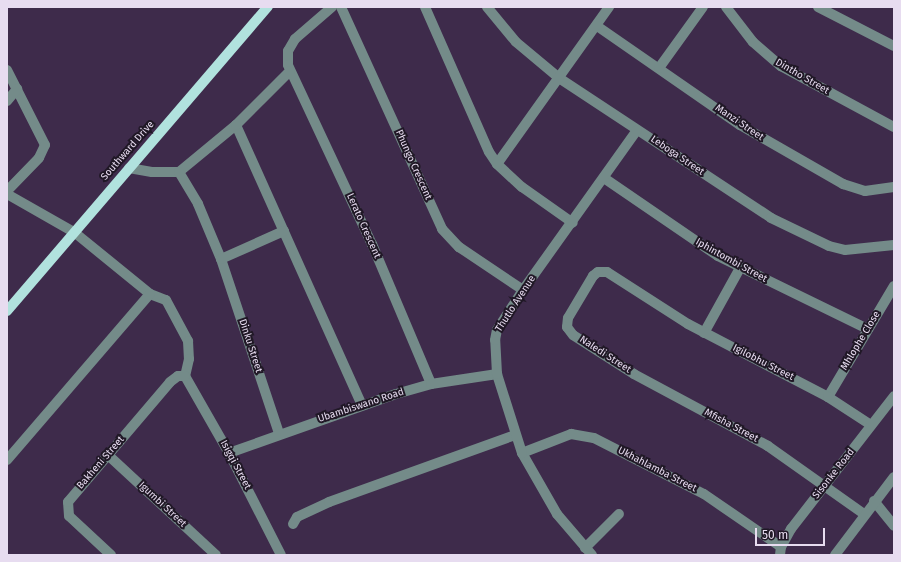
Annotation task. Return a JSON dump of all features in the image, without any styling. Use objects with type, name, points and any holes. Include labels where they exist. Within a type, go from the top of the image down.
[{"type":"main road","name":"Southward Drive","points":[[7,311],[268,7]]},
{"type":"street","points":[[129,168],[152,172],[179,172],[236,125],[290,71],[287,59],[290,45],[332,7]]},
{"type":"street","name":"Phungo Crescent","points":[[341,7],[442,229],[459,247],[524,290]]},
{"type":"street","points":[[424,7],[477,130],[497,164],[522,186],[573,222]]},
{"type":"street","name":"Leboga Street","points":[[488,7],[516,42],[559,78],[738,198],[811,238],[845,250],[894,245]]},
{"type":"street","points":[[497,164],[609,7]]},
{"type":"street","points":[[659,68],[703,7]]},
{"type":"street","name":"Dintho Street","points":[[726,7],[753,42],[781,66],[894,127]]},
{"type":"street","points":[[818,7],[894,46]]},
{"type":"street","name":"Manzi Street","points":[[596,26],[752,132],[843,184],[865,191],[894,187]]},
{"type":"street","points":[[7,70],[45,145],[39,158],[7,192],[74,232],[150,294],[166,300],[185,333],[189,349],[185,376]]},
{"type":"street","name":"Lerato Crescent","points":[[290,71],[372,244],[432,384]]},
{"type":"street","points":[[7,101],[17,89]]},
{"type":"street","points":[[236,125],[362,405]]},
{"type":"street","name":"Thutlo Avenue","points":[[588,552],[557,514],[522,453],[515,435],[497,374],[494,340],[497,330],[524,290],[638,130]]},
{"type":"street","name":"Dinku Street","points":[[179,172],[198,204],[221,259],[279,433]]},
{"type":"street","name":"Iphintombi Street","points":[[604,178],[690,238],[740,268],[868,329]]},
{"type":"street","points":[[221,259],[284,231]]},
{"type":"street","points":[[704,333],[740,268]]},
{"type":"street","name":"Naledi Street","points":[[634,374],[573,335],[566,322],[590,280],[602,271],[613,274],[654,302]]},
{"type":"street","name":"Mhlophe Close","points":[[828,397],[894,286]]},
{"type":"street","points":[[7,460],[150,294]]},
{"type":"street","name":"Igilobhu Street","points":[[654,302],[704,333],[828,397],[872,425]]},
{"type":"street","name":"Ubambiswano Road","points":[[228,453],[279,433],[362,405],[432,384],[497,374]]},
{"type":"street","name":"Mfisha Street","points":[[634,374],[768,446],[864,514]]},
{"type":"street","name":"Bakheni Street","points":[[110,555],[74,523],[67,509],[72,496],[170,382],[178,376],[185,376]]},
{"type":"street","name":"Isigqi Street","points":[[185,376],[228,453],[281,555]]},
{"type":"street","name":"Sisonke Road","points":[[780,551],[824,486],[894,396]]},
{"type":"street","name":"Ukhahlamba Street","points":[[522,453],[571,434],[594,438],[704,494],[780,551]]},
{"type":"street","points":[[293,524],[297,517],[329,502],[515,435]]},
{"type":"street","name":"Igumbi Street","points":[[108,455],[216,555]]},
{"type":"street","points":[[848,555],[838,551],[864,514],[894,477]]},
{"type":"street","points":[[874,501],[894,526]]},
{"type":"street","points":[[588,552],[619,514]]}]
